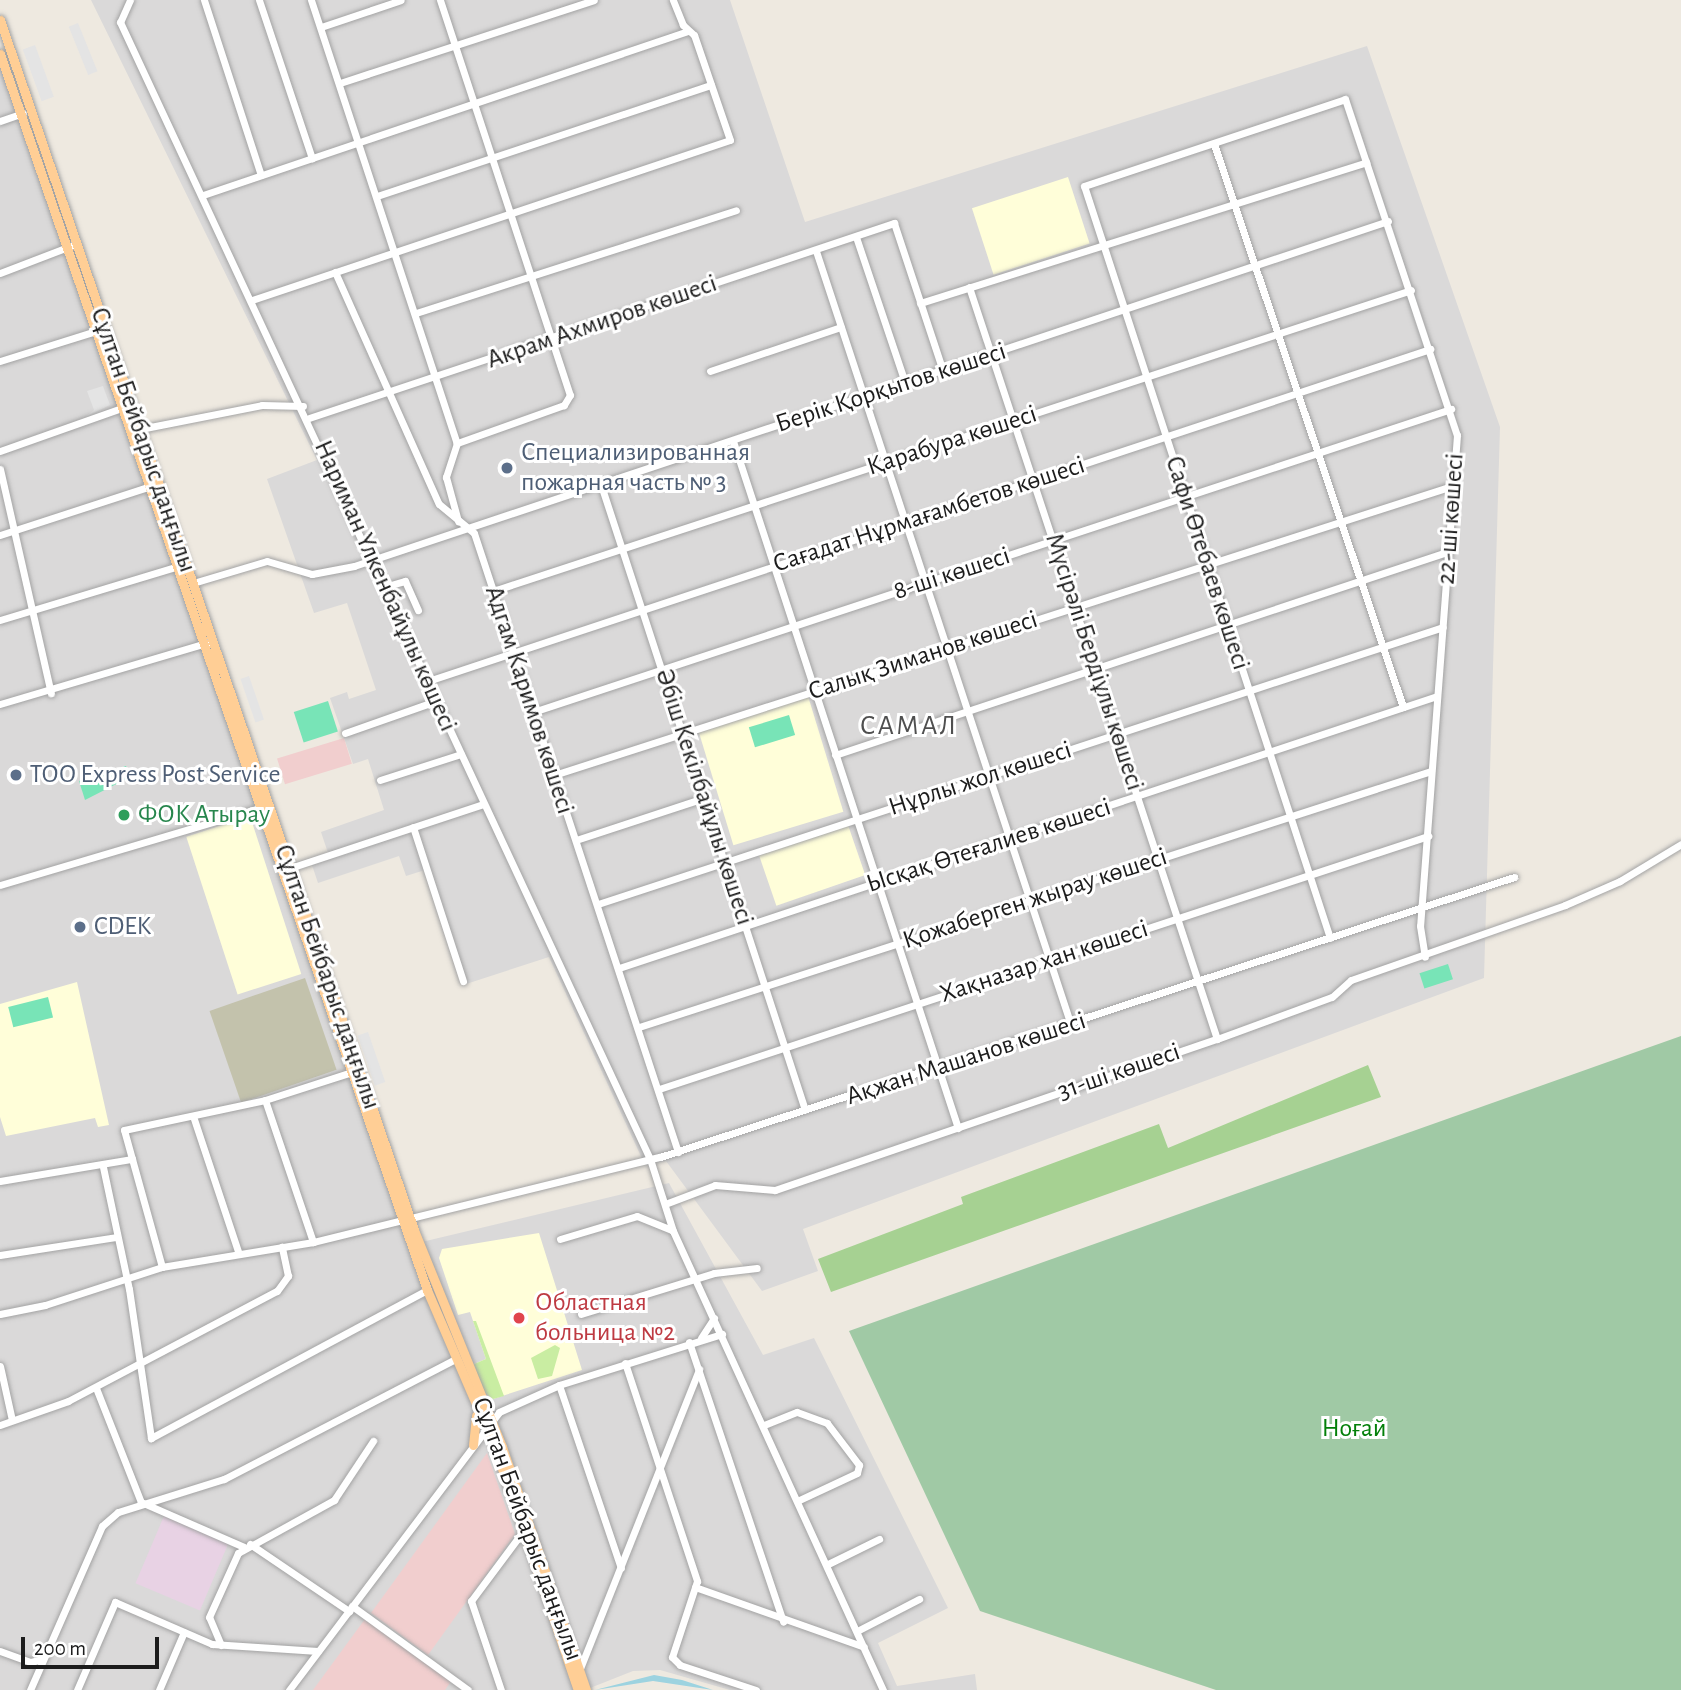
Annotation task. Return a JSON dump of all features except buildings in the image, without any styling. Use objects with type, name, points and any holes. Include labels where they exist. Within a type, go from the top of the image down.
[{"type":"main road","name":"Сұлтан Бейбарыс даңғылы","points":[[0,20],[67,248],[96,331],[140,429],[209,642],[407,1220],[488,1425],[586,1690]]},
{"type":"main road","name":"Сұлтан Бейбарыс даңғылы","points":[[0,54],[26,112],[76,244],[151,486],[178,566],[209,642]]},
{"type":"main road","name":"Сұлтан Бейбарыс даңғылы","points":[[265,807],[290,868],[355,1071]]},
{"type":"main road","name":"Сұлтан Бейбарыс даңғылы","points":[[407,1220],[428,1290],[454,1360],[472,1403],[488,1425],[578,1690]]},
{"type":"main road","points":[[472,1403],[478,1427],[473,1445]]},
{"type":"street","name":"Нариман Үлкенбайұлы көшесі","points":[[130,0],[119,14],[309,418],[436,701],[650,1159],[673,1231],[799,1500],[883,1690]]},
{"type":"street","points":[[204,0],[261,175]]},
{"type":"street","points":[[259,0],[312,158]]},
{"type":"street","points":[[311,0],[396,251],[457,443],[446,477],[458,521]]},
{"type":"street","points":[[321,27],[401,0]]},
{"type":"street","points":[[440,0],[570,395],[564,405],[457,443]]},
{"type":"street","points":[[340,83],[594,0]]},
{"type":"street","points":[[252,300],[730,140],[711,85],[673,0]]},
{"type":"street","points":[[203,195],[688,31]]},
{"type":"street","points":[[377,196],[711,85]]},
{"type":"street","name":"22-ші көшесі","points":[[1214,144],[1345,99],[1451,409],[1457,435],[1437,696],[1425,908],[1420,935],[1425,957]]},
{"type":"street","points":[[0,121],[26,112]]},
{"type":"street","points":[[1214,144],[1403,707]]},
{"type":"street","name":"Сафи Өтебаев көшесі","points":[[1214,144],[1084,186],[1331,939]]},
{"type":"street","points":[[943,371],[920,303],[1366,162]]},
{"type":"street","points":[[416,313],[736,210]]},
{"type":"street","name":"Берік Қорқытов көшесі","points":[[192,583],[267,561],[312,574],[372,559],[1388,221]]},
{"type":"street","name":"Акрам Ахмиров көшесі","points":[[309,418],[389,389],[437,378],[894,223],[920,303]]},
{"type":"street","points":[[856,237],[905,383]]},
{"type":"street","points":[[0,273],[76,244]]},
{"type":"street","points":[[816,251],[1071,1025]]},
{"type":"street","name":"Адгам Каримов көшесі","points":[[335,272],[439,504],[468,529],[493,591],[639,1027],[678,1152]]},
{"type":"street","name":"Мүсірәлі Бердіұлы көшесі","points":[[969,287],[1160,859],[1216,1039]]},
{"type":"street","name":"Қарабура көшесі","points":[[493,591],[1411,290]]},
{"type":"street","points":[[710,371],[841,327]]},
{"type":"street","points":[[0,361],[96,331]]},
{"type":"street","name":"Сағадат Нұрмағамбетов көшесі","points":[[428,681],[513,650],[1430,349]]},
{"type":"street","points":[[0,451],[127,405]]},
{"type":"street","points":[[140,429],[262,405],[303,406]]},
{"type":"street","name":"8-шi көшесi","points":[[533,712],[1451,409]]},
{"type":"street","points":[[733,441],[958,1128]]},
{"type":"street","points":[[0,469],[51,693]]},
{"type":"street","name":"Әбіш Кекілбайұлы көшесі","points":[[601,485],[805,1110]]},
{"type":"street","points":[[0,535],[151,486]]},
{"type":"street","name":"Салық Зиманов көшесі","points":[[554,775],[1452,486]]},
{"type":"street","points":[[835,755],[1447,552]]},
{"type":"street","points":[[0,620],[33,613],[178,566]]},
{"type":"street","points":[[384,587],[405,580],[418,610]]},
{"type":"street","name":"Нұрлы жол көшесі","points":[[598,904],[1443,627]]},
{"type":"street","points":[[0,704],[51,693],[209,642]]},
{"type":"street","name":"Ысқақ Өтеғалиев көшесі","points":[[619,968],[1270,754],[1437,696]]},
{"type":"street","points":[[345,733],[436,701]]},
{"type":"street","points":[[380,780],[461,754]]},
{"type":"street","name":"Қожаберген жырау көшесі","points":[[639,1027],[1432,771]]},
{"type":"street","points":[[576,840],[705,798]]},
{"type":"street","points":[[290,868],[484,804]]},
{"type":"street","points":[[0,885],[265,807]]},
{"type":"street","points":[[413,827],[463,981]]},
{"type":"street","name":"Хақназар хан көшесі","points":[[659,1089],[1428,836]]},
{"type":"street","name":"31-ші көшесі","points":[[561,1238],[637,1216],[651,1217],[666,1207],[715,1185],[775,1190],[1216,1039],[1332,997],[1351,980],[1425,957],[1565,905],[1620,881],[1681,844]]},
{"type":"street","name":"Ақжан Машанов көшесі","points":[[0,1314],[162,1267],[313,1242],[678,1152],[1199,983],[1514,877]]},
{"type":"street","points":[[162,1267],[124,1130],[265,1100],[355,1071]]},
{"type":"street","points":[[265,1100],[313,1242]]},
{"type":"street","points":[[193,1116],[239,1254]]},
{"type":"street","points":[[0,1181],[103,1167],[132,1159]]},
{"type":"street","points":[[103,1167],[151,1437],[428,1290]]},
{"type":"street","points":[[651,1217],[673,1231]]},
{"type":"street","points":[[0,1255],[116,1237]]},
{"type":"street","points":[[0,1425],[96,1388],[277,1291],[288,1276],[282,1247]]},
{"type":"street","points":[[581,1314],[696,1279],[757,1268]]},
{"type":"street","points":[[700,1338],[715,1318]]},
{"type":"street","points":[[289,1690],[499,1412],[559,1385],[700,1338],[722,1334]]},
{"type":"street","points":[[689,1342],[783,1622]]},
{"type":"street","points":[[30,1690],[102,1526],[141,1502],[224,1479],[454,1360]]},
{"type":"street","points":[[625,1363],[695,1587],[672,1657],[680,1665],[756,1690]]},
{"type":"street","points":[[0,1366],[12,1420]]},
{"type":"street","points":[[579,1671],[699,1369]]},
{"type":"street","points":[[559,1385],[621,1568]]},
{"type":"street","points":[[96,1388],[141,1502],[247,1545],[350,1609],[468,1690]]},
{"type":"street","points":[[764,1425],[797,1412],[827,1423],[859,1465],[857,1473],[799,1500]]},
{"type":"street","points":[[222,1646],[209,1617],[247,1545],[334,1500],[373,1441]]},
{"type":"street","points":[[501,1690],[471,1601],[524,1530]]},
{"type":"street","points":[[828,1564],[879,1539]]},
{"type":"street","points":[[695,1587],[783,1622],[864,1647]]},
{"type":"street","points":[[857,1631],[919,1599]]},
{"type":"street","points":[[77,1690],[115,1602],[222,1646],[318,1651]]},
{"type":"street","points":[[159,1690],[184,1632]]},
{"type":"street","points":[[0,1651],[31,1662],[42,1659]]},
{"type":"shaded area","points":[[91,0],[730,0],[805,222],[1367,46],[1500,427],[1484,978],[803,1229],[818,1271],[762,1291],[666,1161],[645,1165],[549,957],[463,985],[425,870],[406,876],[399,856],[318,883],[311,862],[329,856],[321,832],[384,810],[368,759],[353,764],[330,698],[347,692],[349,699],[376,690],[347,603],[314,613],[267,479],[317,460]]},
{"type":"shaded area","points":[[78,23],[97,71],[88,75],[69,27]]},
{"type":"shaded area","points":[[35,45],[54,97],[42,101],[23,49]]},
{"type":"shaded area","points":[[0,52],[409,1245],[669,1183],[763,1355],[814,1338],[948,1608],[878,1643],[897,1686],[975,1674],[977,1690],[730,1690],[660,1670],[633,1671],[585,1690],[0,1690]]},
{"type":"shaded area","points":[[1068,177],[1090,244],[994,275],[972,208]]},
{"type":"shaded area","points":[[103,386],[110,405],[85,417],[94,410],[87,391]]},
{"type":"shaded area","points":[[249,676],[264,719],[255,722],[240,679]]},
{"type":"shaded area","points":[[808,696],[843,812],[733,845],[698,730]]},
{"type":"shaded area","points":[[344,738],[352,764],[285,784],[277,758]]},
{"type":"shaded area","points":[[250,816],[301,974],[238,995],[186,837]]},
{"type":"shaded area","points":[[848,825],[865,875],[776,906],[759,856]]},
{"type":"shaded area","points":[[305,978],[337,1070],[241,1103],[210,1011]]},
{"type":"shaded area","points":[[77,982],[109,1125],[98,1127],[95,1118],[6,1136],[0,1117],[0,1004]]},
{"type":"shaded area","points":[[368,1032],[385,1082],[375,1086],[358,1036]]},
{"type":"shaded area","name":"Областная больница №2","points":[[539,1233],[582,1370],[493,1399],[474,1364],[486,1359],[470,1312],[458,1315],[439,1258],[442,1249]]},
{"type":"shaded area","points":[[487,1453],[515,1534],[428,1655],[371,1613]]},
{"type":"shaded area","points":[[164,1516],[228,1543],[200,1611],[135,1583]]},
{"type":"shaded area","points":[[365,1619],[452,1680],[445,1690],[313,1690]]},
{"type":"green space","points":[[328,701],[338,731],[304,743],[294,712]]},
{"type":"green space","points":[[789,715],[795,735],[755,747],[749,727]]},
{"type":"green space","points":[[126,766],[130,777],[85,800],[79,781]]},
{"type":"green space","points":[[1448,964],[1453,979],[1424,988],[1419,973]]},
{"type":"green space","points":[[48,997],[53,1017],[13,1027],[8,1007]]},
{"type":"green space","name":"Ноғай","points":[[1681,1036],[1681,1690],[1216,1690],[980,1611],[849,1331]]},
{"type":"green space","points":[[1368,1065],[1381,1097],[831,1292],[818,1259],[963,1204],[961,1197],[1159,1124],[1168,1148]]},
{"type":"green space","points":[[473,1321],[476,1321],[504,1396],[493,1399],[483,1391],[474,1364],[486,1359]]},
{"type":"green space","points":[[555,1345],[560,1348],[552,1376],[538,1379],[531,1358]]},
{"type":"water","points":[[654,1675],[713,1690],[653,1681],[595,1690]]},
{"type":"place","name":"Специализированная пожарная часть № 3","points":[[507,468]]},
{"type":"place","name":"ТОО Express Post Service","points":[[16,775]]},
{"type":"place","name":"ФОК Атырау","points":[[124,815]]},
{"type":"place","name":"CDEK","points":[[80,927]]},
{"type":"place","name":"Областная больница №2","points":[[519,1318]]},
{"type":"district","name":"САМАЛ","points":[[909,726]]}]
